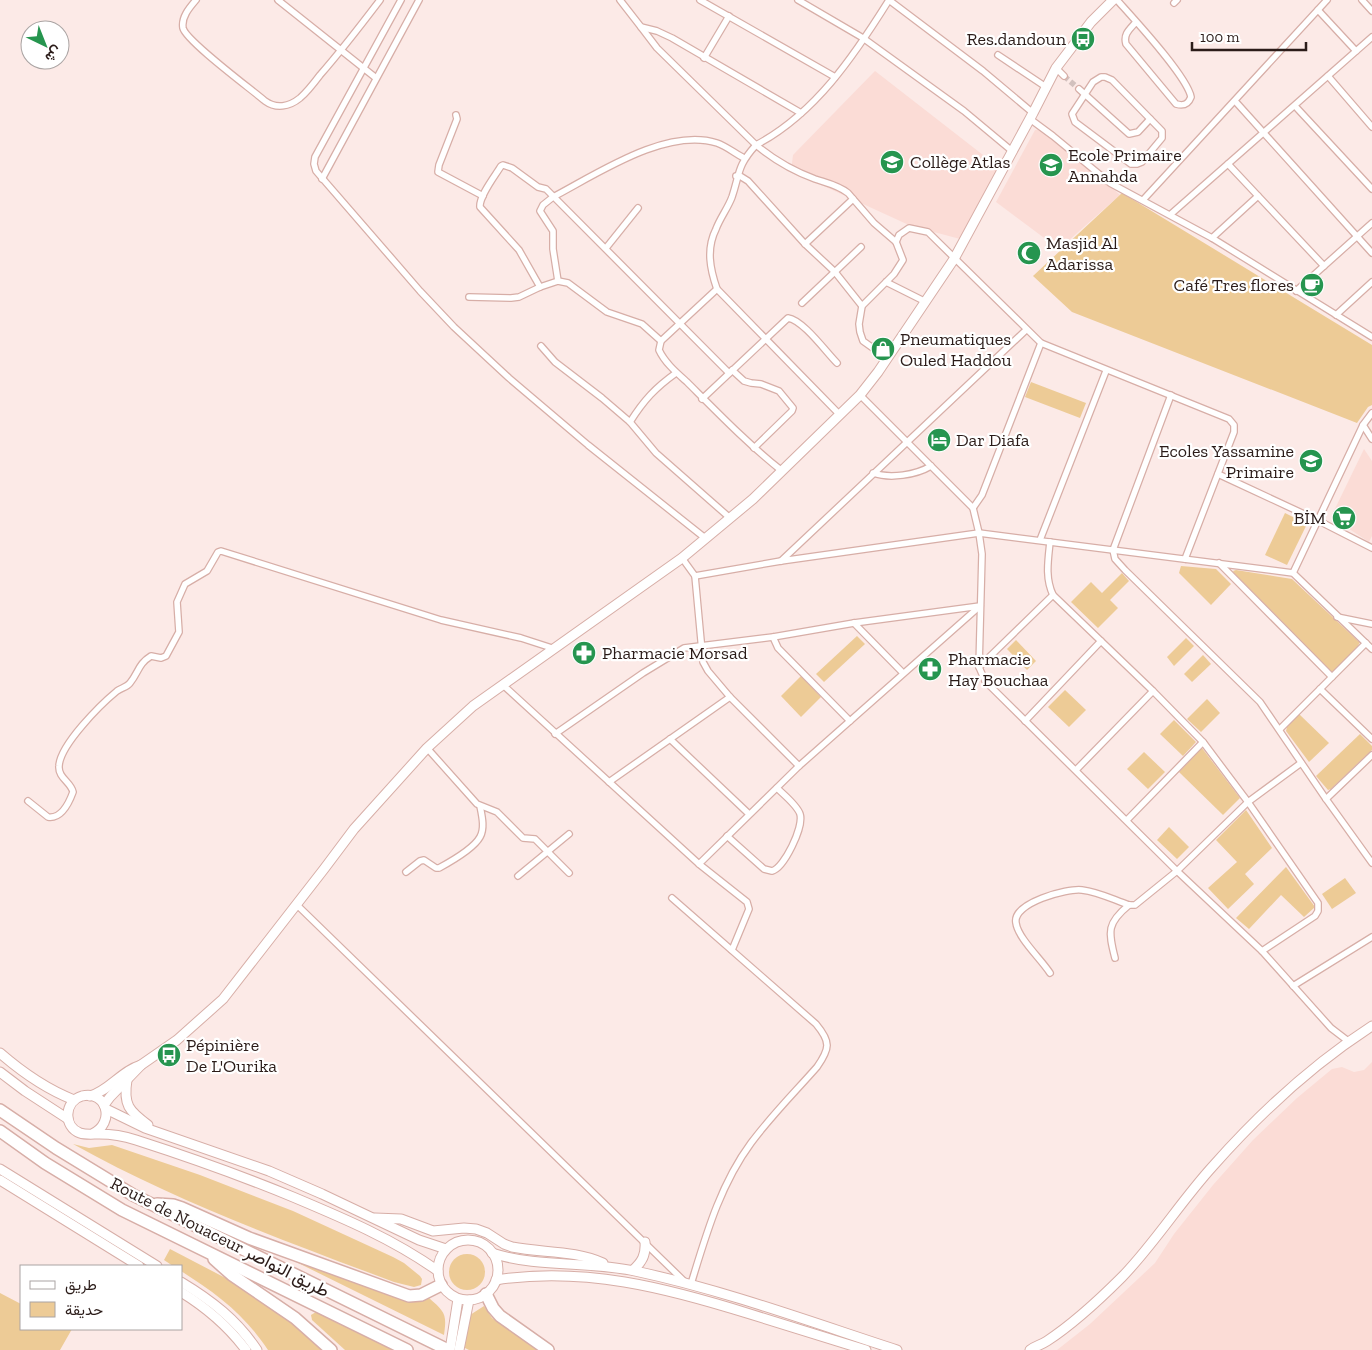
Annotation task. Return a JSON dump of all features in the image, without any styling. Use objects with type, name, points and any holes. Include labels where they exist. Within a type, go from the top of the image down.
[{"type":"highway","name":"Route de Nouaceur طريق النواصر","points":[[0,1110],[96,1174],[149,1203],[449,1350]]},
{"type":"highway","name":"Route de Nouaceur طريق النواصر","points":[[0,1131],[45,1163],[122,1210],[407,1350]]},
{"type":"highway","points":[[149,1203],[182,1208],[264,1243],[409,1296],[421,1295],[441,1285]]},
{"type":"highway","points":[[205,1251],[232,1275],[295,1318],[331,1350]]},
{"type":"highway","points":[[486,1294],[493,1308],[500,1316],[548,1350]]},
{"type":"street","points":[[196,0],[187,12],[184,20],[182,26],[185,32],[200,47],[271,105],[278,107],[299,99],[341,51],[380,0]]},
{"type":"street","points":[[278,0],[376,78]]},
{"type":"street","points":[[401,0],[315,157],[314,167],[322,179],[420,291],[454,326],[506,375],[588,445],[705,538]]},
{"type":"street","points":[[322,179],[419,0]]},
{"type":"street","points":[[620,0],[657,48],[756,145],[767,154],[799,172],[841,187],[885,234],[896,242],[903,260],[886,282],[862,306],[859,324],[863,341],[887,358]]},
{"type":"street","points":[[700,0],[835,77]]},
{"type":"street","points":[[798,0],[863,38],[950,100],[1012,151]]},
{"type":"street","points":[[840,415],[717,289],[711,272],[711,242],[731,199],[736,176],[744,158],[756,145],[776,134],[821,95],[889,0],[983,71],[1053,136],[1110,183],[1171,214],[1212,238],[1372,337]]},
{"type":"street","points":[[92,1134],[102,1127],[105,1122],[105,1107],[110,1097],[142,1065],[178,1040],[220,1002],[354,829],[427,748],[473,706],[682,558],[754,499],[860,395],[926,302],[954,258],[1032,116],[1056,68],[1085,29],[1115,0],[1136,22],[1188,87],[1191,97],[1186,104],[1183,106],[1176,104],[1126,44],[1126,34],[1136,22]]},
{"type":"street","points":[[1143,200],[1327,0]]},
{"type":"street","points":[[1362,0],[1372,11]]},
{"type":"street","points":[[1318,10],[1356,51]]},
{"type":"street","points":[[704,58],[729,16]]},
{"type":"street","points":[[641,27],[664,35],[801,113]]},
{"type":"street","points":[[1171,214],[1372,37]]},
{"type":"street","points":[[998,55],[1046,87]]},
{"type":"street","points":[[1056,68],[1064,76]]},
{"type":"street","points":[[1328,76],[1372,127]]},
{"type":"street","points":[[1105,77],[1112,80],[1150,119],[1162,131],[1162,138],[1142,162],[1131,164],[1075,122],[1072,114],[1097,78],[1105,77]]},
{"type":"street","points":[[1080,89],[1129,134],[1138,132],[1150,119]]},
{"type":"street","points":[[1235,100],[1372,253]]},
{"type":"street","points":[[1295,106],[1372,189]]},
{"type":"street","points":[[456,115],[457,119],[438,172],[483,196]]},
{"type":"street","points":[[558,281],[553,249],[553,231],[540,211],[543,205],[553,197],[647,148],[674,142],[698,140],[718,143],[744,158]]},
{"type":"street","points":[[1228,164],[1324,266]]},
{"type":"street","points":[[540,287],[519,250],[482,211],[479,204],[503,165],[512,168],[538,187],[546,189],[606,248],[678,324],[731,372],[744,381],[761,384],[779,391],[793,408],[754,448]]},
{"type":"street","points":[[736,176],[740,176],[748,181],[805,244],[835,272],[862,306]]},
{"type":"street","points":[[1212,238],[1258,196]]},
{"type":"street","points":[[805,244],[853,199]]},
{"type":"street","points":[[606,248],[638,208]]},
{"type":"street","points":[[1296,291],[1372,223]]},
{"type":"street","points":[[896,242],[899,235],[909,228],[921,230],[934,236],[1040,343],[1229,419],[1234,425],[1234,432],[1185,560]]},
{"type":"street","points":[[802,304],[861,247]]},
{"type":"street","points":[[470,297],[511,298],[558,281],[568,283],[610,314],[642,324],[661,341]]},
{"type":"street","points":[[886,282],[926,302]]},
{"type":"street","points":[[1336,315],[1372,282]]},
{"type":"street","points":[[717,289],[661,341],[659,350],[676,373],[754,448],[782,471]]},
{"type":"street","points":[[702,398],[788,318],[792,318],[802,326],[837,363]]},
{"type":"street","points":[[781,561],[906,441],[1026,330]]},
{"type":"street","points":[[973,508],[982,495],[1040,343]]},
{"type":"street","points":[[541,346],[560,366],[630,422],[656,453],[730,518]]},
{"type":"street","points":[[1040,540],[1106,371]]},
{"type":"street","points":[[630,422],[642,403],[657,387],[676,373]]},
{"type":"street","points":[[860,395],[973,508],[982,554],[979,667],[985,681],[992,690],[1262,951],[1332,1028],[1348,1041]]},
{"type":"street","points":[[1171,396],[1113,550],[1115,559],[1260,702],[1326,799],[1371,858]]},
{"type":"street","points":[[1293,573],[1363,425],[1372,413]]},
{"type":"street","points":[[1363,425],[1372,439]]},
{"type":"street","points":[[873,473],[880,476],[891,475],[922,471],[931,466]]},
{"type":"street","points":[[1218,474],[1372,548]]},
{"type":"street","points":[[694,576],[781,561],[979,533],[1293,573],[1372,649]]},
{"type":"street","points":[[1050,542],[1047,573],[1048,584],[1053,595],[1203,742],[1248,802],[1318,903],[1319,907],[1315,916],[1262,951]]},
{"type":"street","points":[[28,801],[48,817],[53,818],[60,813],[73,792],[71,786],[59,773],[63,752],[84,723],[120,688],[130,684],[142,662],[151,656],[161,658],[166,656],[179,632],[177,602],[185,584],[207,571],[218,552],[238,556],[441,620],[521,638],[555,649]]},
{"type":"street","points":[[682,558],[694,576],[700,646],[703,662],[708,671],[730,697],[799,766]]},
{"type":"street","points":[[1219,563],[1332,677]]},
{"type":"street","points":[[979,667],[1053,595]]},
{"type":"street","points":[[555,734],[684,648],[773,637],[854,623],[980,606]]},
{"type":"street","points":[[699,864],[799,766],[980,606]]},
{"type":"street","points":[[1338,617],[1372,624]]},
{"type":"street","points":[[854,623],[903,673]]},
{"type":"street","points":[[773,637],[778,648],[850,721]]},
{"type":"street","points":[[1025,721],[1101,641]]},
{"type":"street","points":[[1280,729],[1366,643]]},
{"type":"street","points":[[503,685],[699,864],[747,902],[750,906],[732,950]]},
{"type":"street","points":[[1320,689],[1372,738]]},
{"type":"street","points":[[1076,770],[1153,691]]},
{"type":"street","points":[[609,782],[730,697]]},
{"type":"street","points":[[670,739],[749,814]]},
{"type":"street","points":[[1127,820],[1203,742]]},
{"type":"street","points":[[427,748],[480,806],[497,812],[520,836],[535,839],[569,873]]},
{"type":"street","points":[[1326,799],[1372,755]]},
{"type":"street","points":[[1115,958],[1109,933],[1115,919],[1130,905],[1139,902],[1177,870],[1248,802],[1301,763]]},
{"type":"street","points":[[727,836],[764,869],[772,871],[780,867],[795,838],[801,820],[798,809],[777,788]]},
{"type":"street","points":[[406,872],[424,860],[439,868],[475,843],[480,836],[483,821],[480,806]]},
{"type":"street","points":[[518,876],[569,834]]},
{"type":"street","points":[[1050,973],[1016,925],[1016,917],[1024,906],[1070,890],[1096,893],[1130,905]]},
{"type":"street","points":[[672,898],[816,1024],[827,1042],[826,1054],[817,1067],[752,1143],[738,1164],[712,1216],[688,1283]]},
{"type":"street","points":[[296,904],[688,1283]]},
{"type":"street","points":[[1293,986],[1372,937]]},
{"type":"street","points":[[1030,1350],[1042,1346],[1061,1331],[1121,1278],[1142,1255],[1212,1166],[1238,1138],[1293,1086],[1348,1041],[1372,1026]]},
{"type":"street","points":[[0,1053],[32,1079],[74,1100]]},
{"type":"street","points":[[90,1096],[105,1088],[128,1070],[142,1065]]},
{"type":"street","points":[[0,1073],[68,1119],[74,1130],[80,1133],[114,1135],[134,1139],[250,1180],[362,1227],[402,1248],[438,1271]]},
{"type":"street","points":[[127,1080],[126,1096],[131,1110],[159,1133]]},
{"type":"street","points":[[68,1119],[69,1107],[74,1100],[82,1096],[90,1096],[98,1099],[105,1107],[159,1133],[269,1171],[375,1218],[419,1240],[446,1249]]},
{"type":"street","points":[[0,1169],[155,1265]]},
{"type":"street","points":[[0,1180],[138,1265]]},
{"type":"street","points":[[375,1218],[401,1219],[433,1231],[464,1228],[476,1229],[487,1233],[508,1246],[581,1256],[609,1267]]},
{"type":"street","points":[[467,1240],[484,1245],[492,1253],[498,1266],[496,1280],[486,1294],[478,1299],[469,1300],[458,1299],[446,1291],[441,1285],[438,1271],[441,1256],[446,1249],[456,1242],[467,1240]]},
{"type":"street","points":[[633,1270],[645,1255],[645,1242]]},
{"type":"street","points":[[492,1253],[520,1260],[633,1270],[688,1283],[897,1350]]},
{"type":"street","points":[[496,1280],[557,1275],[629,1282],[700,1298],[866,1350]]},
{"type":"street","points":[[182,1283],[202,1294],[225,1312],[244,1332],[257,1350]]},
{"type":"street","points":[[182,1293],[224,1324],[246,1350]]},
{"type":"street","points":[[457,1342],[458,1299]]},
{"type":"street","points":[[449,1350],[457,1342],[469,1300]]},
{"type":"shaded area","name":"Collège Atlas","points":[[875,71],[1001,169],[964,240],[911,226],[791,171],[793,155]]},
{"type":"shaded area","name":"Ecole Primaire Annahda","points":[[1042,129],[1050,133],[1120,195],[1059,249],[996,202],[1035,130]]},
{"type":"shaded area","points":[[1364,449],[1372,461],[1372,536],[1369,542],[1331,517]]},
{"type":"shaded area","points":[[1372,1062],[1372,1350],[1057,1350],[1090,1324],[1155,1263],[1174,1234],[1213,1185],[1253,1140],[1297,1098],[1332,1069],[1342,1067],[1354,1072],[1364,1070]]},
{"type":"green space","points":[[1122,193],[1372,345],[1372,405],[1368,407],[1357,423],[1072,312],[1033,276]]},
{"type":"green space","points":[[1031,382],[1086,403],[1080,418],[1025,397]]},
{"type":"green space","points":[[1285,513],[1307,524],[1287,565],[1265,555]]},
{"type":"green space","points":[[1181,566],[1216,569],[1231,584],[1211,605],[1179,573]]},
{"type":"green space","points":[[1233,571],[1292,579],[1360,642],[1358,646],[1335,671],[1331,671],[1234,573]]},
{"type":"green space","points":[[1122,573],[1129,581],[1110,600],[1118,608],[1098,628],[1071,602],[1091,582],[1102,593]]},
{"type":"green space","points":[[857,636],[865,644],[824,682],[816,674]]},
{"type":"green space","points":[[1186,638],[1194,646],[1174,666],[1167,657]]},
{"type":"green space","points":[[1016,640],[1036,661],[1027,670],[1007,649]]},
{"type":"green space","points":[[1203,655],[1211,664],[1192,682],[1184,674]]},
{"type":"green space","points":[[801,676],[821,697],[801,717],[781,696]]},
{"type":"green space","points":[[1065,690],[1086,710],[1069,727],[1048,707]]},
{"type":"green space","points":[[1207,699],[1220,713],[1201,732],[1187,719]]},
{"type":"green space","points":[[1299,714],[1329,743],[1309,762],[1286,731],[1287,727]]},
{"type":"green space","points":[[1174,720],[1196,742],[1183,756],[1160,734]]},
{"type":"green space","points":[[1360,734],[1372,746],[1372,750],[1328,790],[1316,776]]},
{"type":"green space","points":[[1202,748],[1240,798],[1223,815],[1179,772]]},
{"type":"green space","points":[[1144,752],[1165,772],[1148,789],[1127,769]]},
{"type":"green space","points":[[1246,810],[1272,848],[1245,874],[1254,884],[1228,909],[1208,888],[1237,862],[1216,840]]},
{"type":"green space","points":[[1169,827],[1189,847],[1177,859],[1157,840]]},
{"type":"green space","points":[[1286,867],[1315,907],[1304,917],[1281,895],[1249,929],[1236,918]]},
{"type":"green space","points":[[1345,878],[1356,893],[1332,909],[1322,894]]},
{"type":"green space","points":[[73,1144],[89,1148],[112,1145],[200,1175],[293,1211],[404,1263],[420,1276],[422,1279],[421,1285],[414,1287],[394,1282],[231,1219],[151,1184]]},
{"type":"green space","points":[[170,1249],[239,1285],[277,1309],[327,1350],[268,1350],[239,1315],[206,1288],[182,1272],[182,1265],[172,1265],[164,1260]]},
{"type":"green space","points":[[467,1254],[474,1255],[480,1259],[484,1265],[484,1279],[480,1285],[474,1289],[467,1290],[460,1289],[454,1285],[450,1279],[449,1272],[450,1265],[454,1259],[460,1255]]},
{"type":"green space","points":[[282,1255],[420,1300],[429,1298],[444,1314],[444,1335]]},
{"type":"green space","points":[[0,1293],[20,1303],[20,1330],[71,1330],[60,1350],[0,1350]]},
{"type":"green space","points":[[484,1306],[492,1318],[539,1350],[469,1350],[463,1347],[470,1315]]},
{"type":"green space","points":[[316,1312],[395,1350],[345,1350],[312,1320],[311,1315]]},
{"type":"tunnel","points":[[1064,76],[1079,89]]},
{"type":"place","name":"Res.dandoun","points":[[1083,39]]},
{"type":"place","name":"Collège Atlas","points":[[892,162]]},
{"type":"place","name":"Ecole Primaire Annahda","points":[[1051,165]]},
{"type":"place","name":"Masjid Al Adarissa","points":[[1029,253]]},
{"type":"place","name":"Café Tres flores","points":[[1312,285]]},
{"type":"place","name":"Pneumatiques Ouled Haddou","points":[[883,349]]},
{"type":"place","name":"Dar Diafa","points":[[939,440]]},
{"type":"place","name":"Ecoles Yassamine Primaire","points":[[1311,461]]},
{"type":"place","name":"BİM","points":[[1344,518]]},
{"type":"place","name":"Pharmacie Morsad","points":[[584,653]]},
{"type":"place","name":"Pharmacie Hay Bouchaa","points":[[930,669]]},
{"type":"place","name":"Pépinière De L'Ourika","points":[[169,1055]]}]
